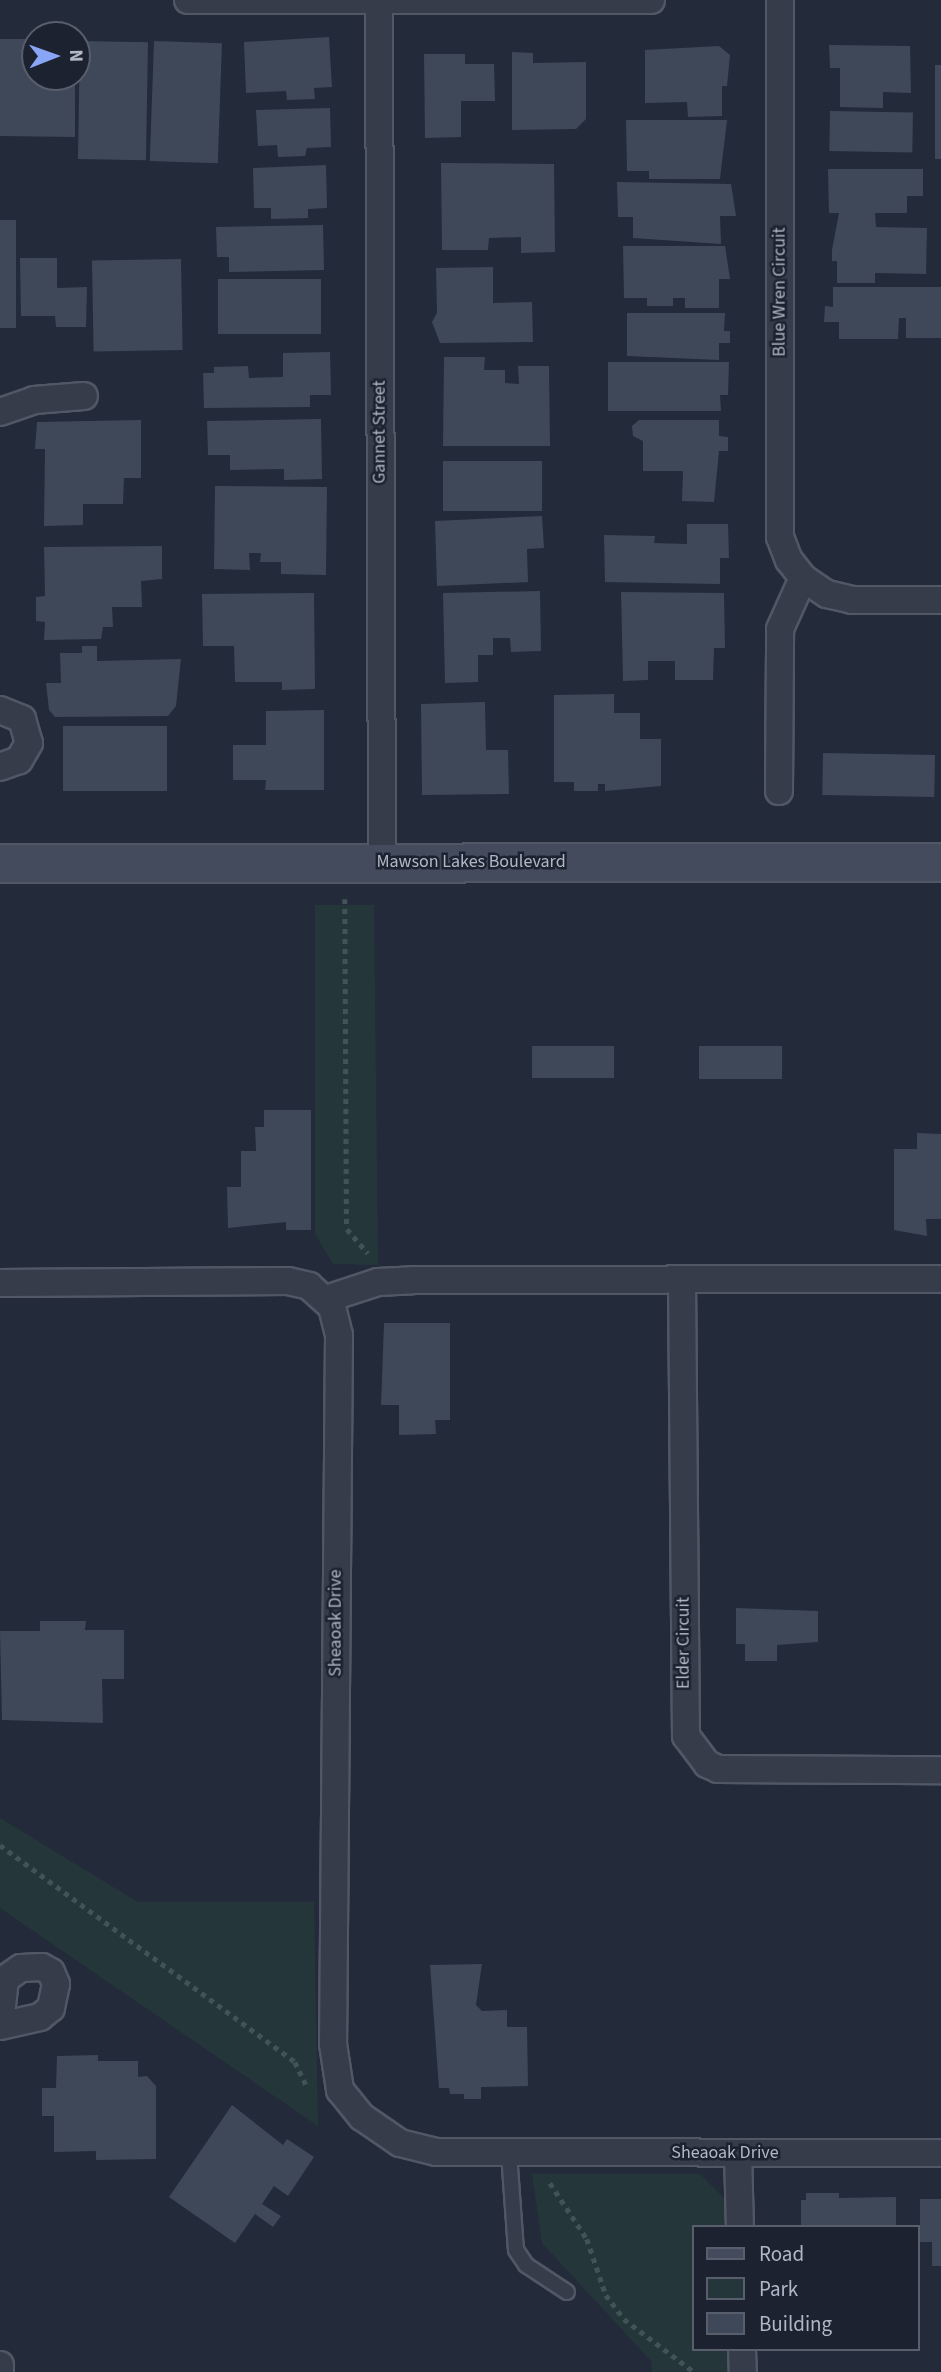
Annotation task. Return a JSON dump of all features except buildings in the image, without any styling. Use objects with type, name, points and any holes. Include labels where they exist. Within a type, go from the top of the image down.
[{"type":"street","points":[[188,0],[651,0]]},
{"type":"street","name":"Blue Wren Circuit","points":[[780,0],[780,537],[789,560],[803,578],[827,594],[852,600],[941,600]]},
{"type":"street","name":"Gannet Street","points":[[379,2],[382,862]]},
{"type":"street","points":[[0,412],[34,400],[84,396]]},
{"type":"street","points":[[779,791],[780,629],[803,578]]},
{"type":"street","points":[[0,710],[22,719],[29,743],[19,760],[0,767]]},
{"type":"street","name":"Mawson Lakes Boulevard","points":[[0,863],[941,862]]},
{"type":"street","points":[[0,1283],[288,1280],[309,1286],[326,1299],[390,1281],[941,1279]]},
{"type":"street","name":"Elder Circuit","points":[[682,1280],[687,1736],[707,1764],[718,1769],[941,1770]]},
{"type":"street","name":"Sheaoak Drive","points":[[326,1299],[336,1317],[338,1335],[333,2044],[340,2090],[362,2117],[400,2143],[436,2151],[941,2153]]},
{"type":"street","points":[[738,2153],[740,2225]]},
{"type":"street","points":[[743,2351],[743,2372]]},
{"type":"street","points":[[0,2365],[0,2372]]},
{"type":"lane","points":[[509,2152],[516,2250],[526,2265],[567,2292]]},
{"type":"path","points":[[332,899],[345,898],[348,1229],[369,1255]]},
{"type":"green space","points":[[315,905],[374,905],[378,1265],[333,1264],[315,1234]]},
{"type":"green space","points":[[0,1818],[138,1902],[314,1902],[318,2126],[0,1908]]},
{"type":"green space","points":[[532,2174],[700,2174],[727,2201],[727,2225],[692,2225],[692,2351],[730,2351],[730,2372],[652,2372],[651,2361],[542,2243]]}]
